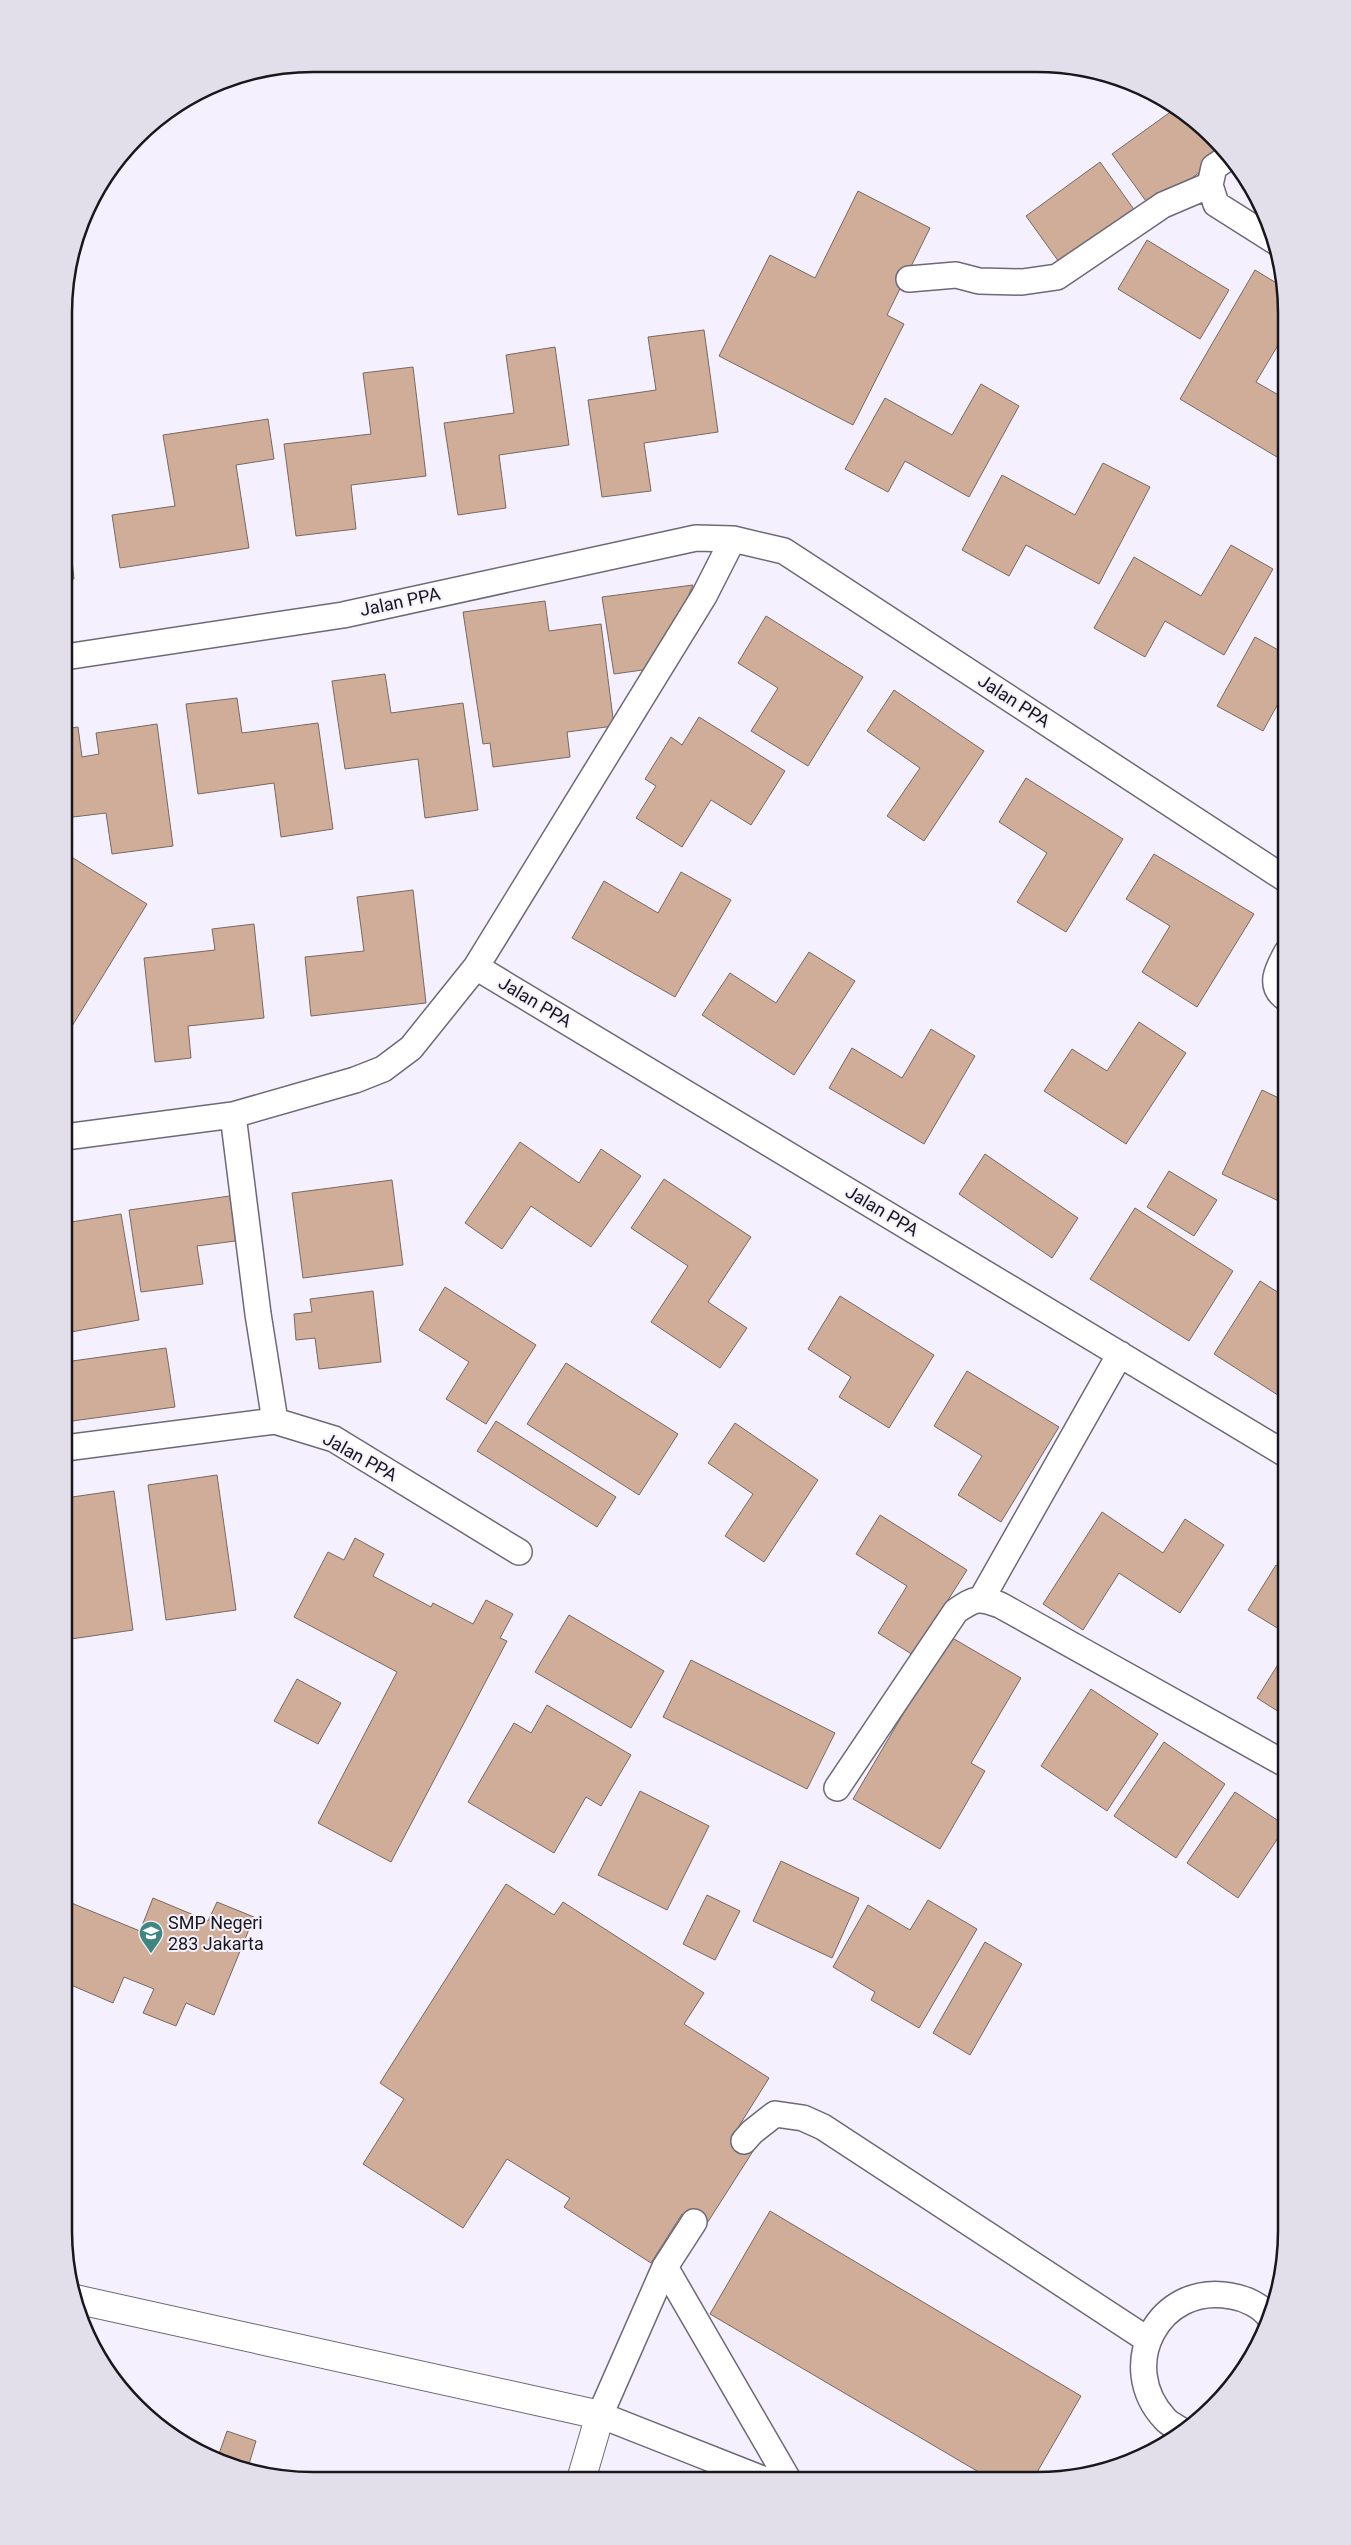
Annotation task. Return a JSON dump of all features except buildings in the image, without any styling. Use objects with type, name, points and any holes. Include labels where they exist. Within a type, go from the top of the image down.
[{"type":"street","points":[[83,2301],[600,2414],[583,2472]]},
{"type":"lane","points":[[1224,161],[1214,167],[1210,185],[1216,204],[1266,236]]},
{"type":"lane","points":[[909,279],[956,275],[979,281],[1022,282],[1057,277],[1163,204],[1210,185]]},
{"type":"lane","name":"Jalan PPA","points":[[72,656],[343,614],[696,538],[733,539],[784,551],[1278,874]]},
{"type":"lane","points":[[72,1136],[233,1115],[355,1080],[383,1069],[411,1048],[476,967],[704,596],[733,539]]},
{"type":"lane","name":"Jalan PPA","points":[[476,967],[1278,1450]]},
{"type":"lane","points":[[1278,968],[1275,974],[1275,985],[1278,991]]},
{"type":"lane","points":[[233,1115],[258,1314],[275,1421]]},
{"type":"lane","points":[[982,1598],[1120,1354]]},
{"type":"lane","name":"Jalan PPA","points":[[72,1447],[275,1421],[334,1439],[519,1552]]},
{"type":"lane","points":[[837,1788],[956,1611],[972,1600],[982,1598],[1000,1605],[1278,1760]]},
{"type":"lane","points":[[744,2141],[752,2132],[776,2114],[803,2118],[823,2127],[1148,2340]]},
{"type":"lane","points":[[694,2222],[665,2267],[600,2414],[745,2472]]},
{"type":"lane","points":[[665,2267],[784,2472]]},
{"type":"lane","points":[[1177,2428],[1165,2420],[1149,2397],[1142,2369],[1148,2340],[1163,2315],[1186,2298],[1215,2292],[1243,2298],[1264,2314]]},
{"type":"place","name":"SMP Negeri 283 Jakarta","points":[[151,1954]]}]
